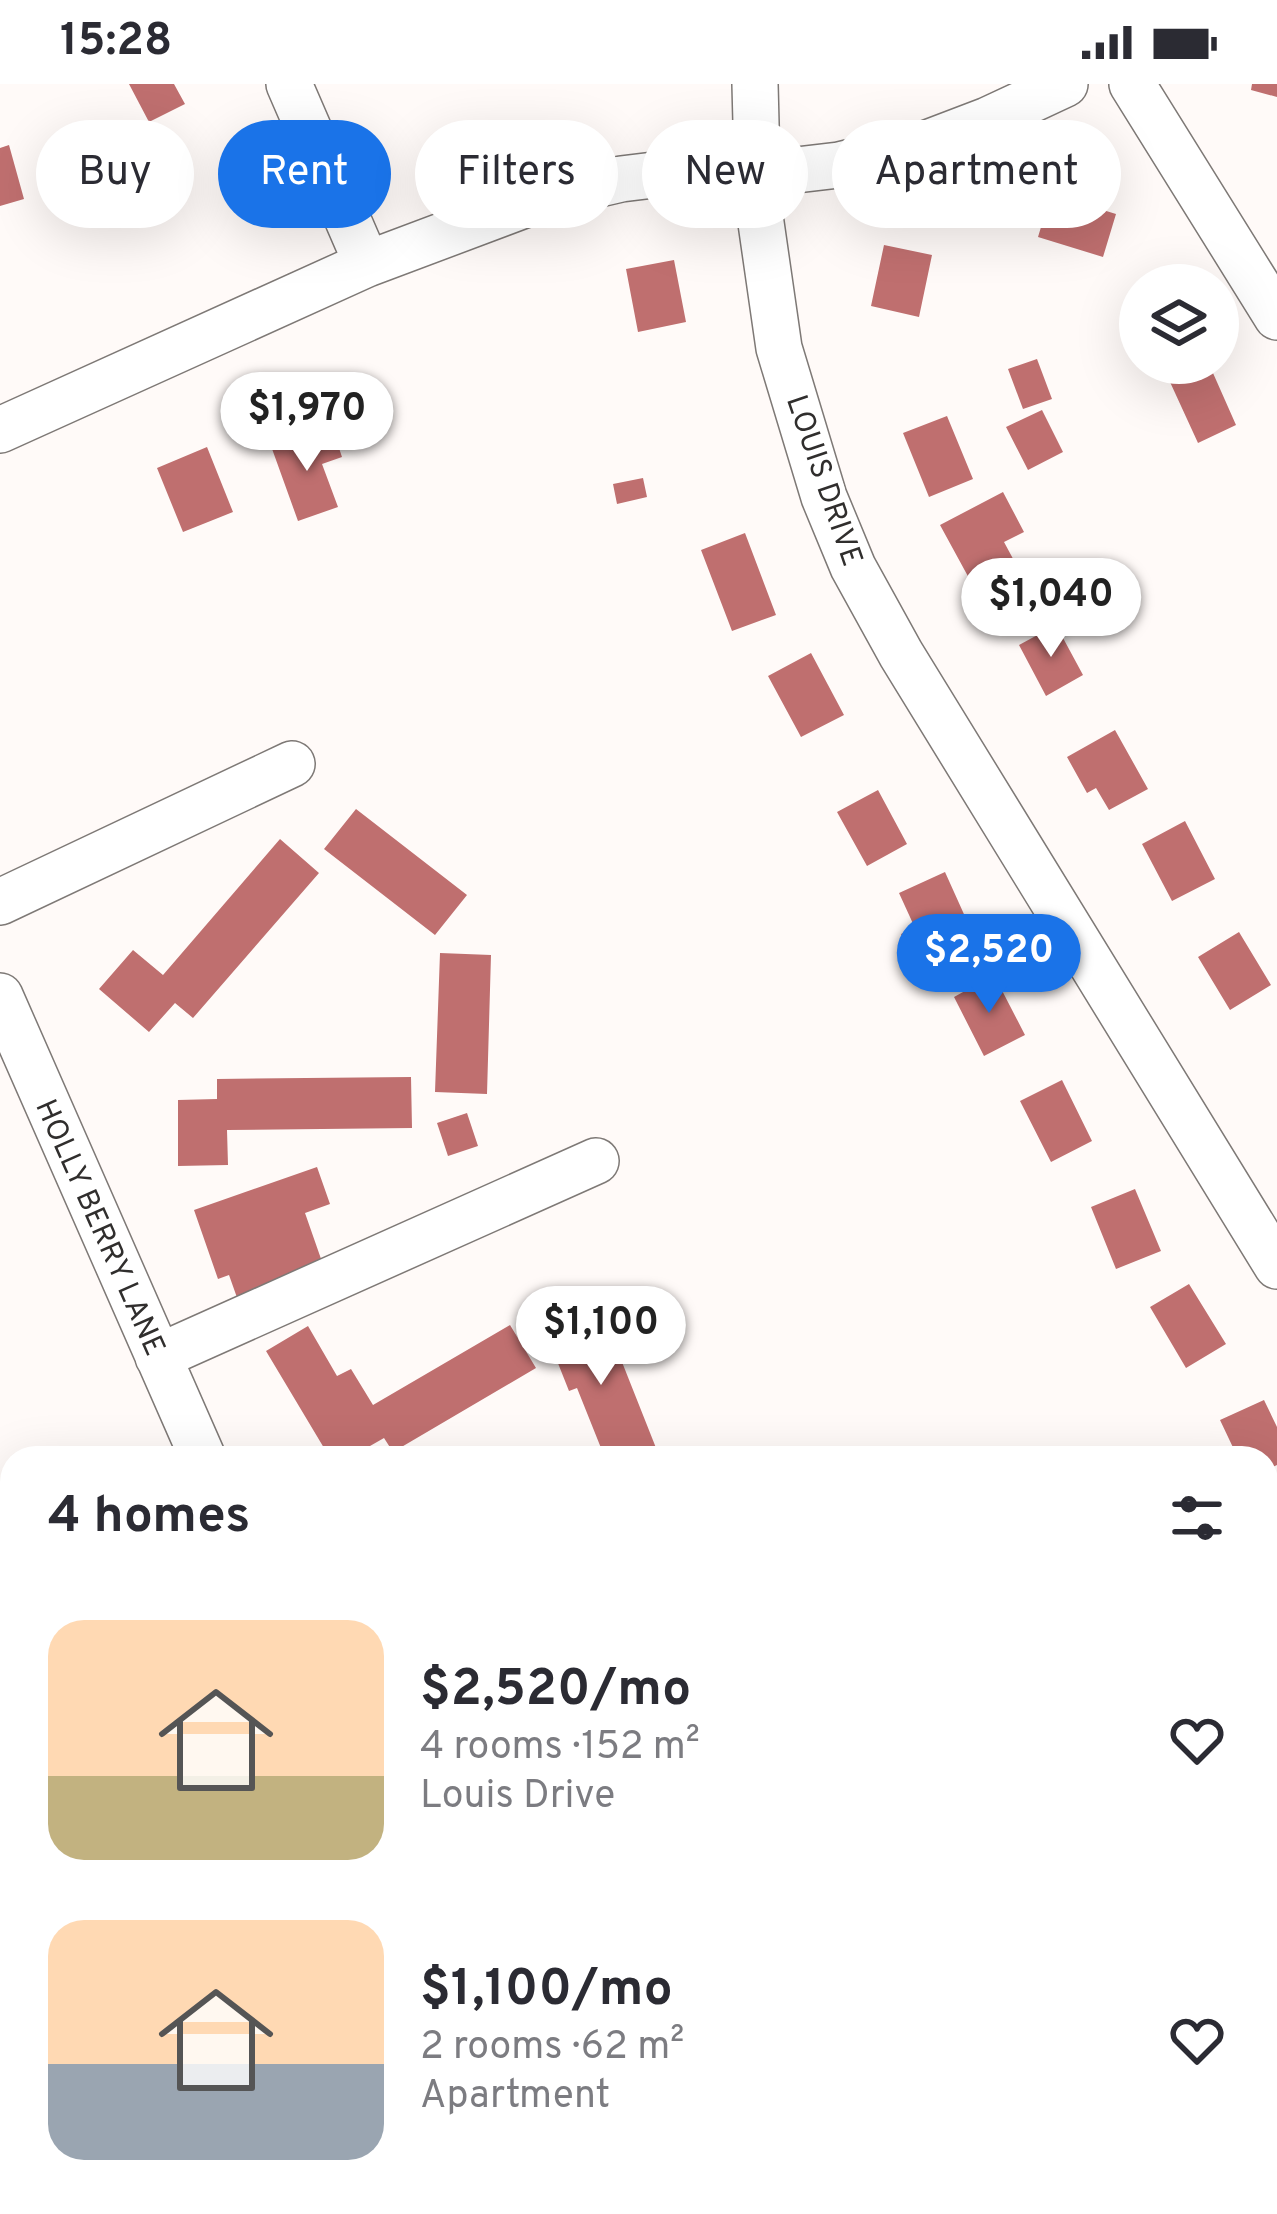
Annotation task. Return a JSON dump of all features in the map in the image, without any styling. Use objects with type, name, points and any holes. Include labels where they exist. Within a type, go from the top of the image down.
[{"type":"street","points":[[289,84],[367,264]]},
{"type":"street","name":"LOUIS DRIVE","points":[[755,84],[755,120]]},
{"type":"street","points":[[808,169],[925,143],[1066,84]]},
{"type":"street","points":[[1132,84],[1277,317]]},
{"type":"street","points":[[0,430],[367,264],[548,196],[642,176]]},
{"type":"street","name":"LOUIS DRIVE","points":[[761,228],[779,347],[805,441],[853,567],[1277,1266]]},
{"type":"street","points":[[0,902],[292,764]]},
{"type":"street","name":"HOLLY BERRY LANE","points":[[0,996],[198,1446]]},
{"type":"street","points":[[158,1357],[596,1161]]},
{"type":"building","points":[[129,84],[174,84],[185,104],[148,120]]},
{"type":"building","points":[[1252,84],[1277,84],[1277,97],[1251,90]]},
{"type":"building","points":[[9,145],[24,199],[0,206],[0,148]]},
{"type":"building","points":[[1041,228],[1112,228],[1103,257],[1038,237]]},
{"type":"building","points":[[884,245],[932,255],[919,317],[871,306]]},
{"type":"building","points":[[674,260],[686,322],[638,332],[626,269]]},
{"type":"building","points":[[1037,359],[1052,399],[1023,409],[1008,369]]},
{"type":"building","points":[[1171,384],[1218,384],[1236,425],[1198,443]]},
{"type":"building","points":[[1042,410],[1063,452],[1028,470],[1006,427]]},
{"type":"building","points":[[947,416],[973,479],[929,497],[903,433]]},
{"type":"building","points":[[305,434],[309,445],[335,436],[342,457],[322,464],[338,507],[298,521],[271,446]]},
{"type":"building","points":[[207,447],[233,512],[183,532],[157,468]]},
{"type":"building","points":[[643,478],[647,497],[617,504],[613,484]]},
{"type":"building","points":[[1003,492],[1024,532],[1004,542],[1024,579],[982,602],[940,525]]},
{"type":"building","points":[[745,533],[776,615],[732,631],[701,550]]},
{"type":"building","points":[[1056,625],[1083,675],[1046,696],[1019,645]]},
{"type":"building","points":[[811,653],[844,715],[801,737],[768,676]]},
{"type":"building","points":[[1115,730],[1148,789],[1109,810],[1096,788],[1087,793],[1067,757]]},
{"type":"building","points":[[878,790],[907,844],[867,866],[837,812]]},
{"type":"building","points":[[356,809],[467,895],[435,935],[324,849]]},
{"type":"building","points":[[1185,821],[1215,879],[1172,901],[1142,844]]},
{"type":"building","points":[[280,839],[319,873],[193,1018],[175,1003],[149,1032],[99,989],[133,950],[163,975]]},
{"type":"building","points":[[945,872],[972,932],[912,959],[901,934],[915,928],[899,893]]},
{"type":"building","points":[[1239,932],[1271,985],[1230,1010],[1198,957]]},
{"type":"building","points":[[440,953],[491,955],[487,1094],[435,1092]]},
{"type":"building","points":[[994,975],[1025,1035],[984,1056],[954,997]]},
{"type":"building","points":[[411,1077],[412,1128],[227,1130],[228,1165],[178,1166],[178,1100],[217,1099],[217,1079]]},
{"type":"building","points":[[1062,1080],[1092,1141],[1051,1162],[1020,1101]]},
{"type":"building","points":[[467,1113],[478,1146],[448,1156],[437,1123]]},
{"type":"building","points":[[317,1167],[330,1204],[305,1213],[327,1276],[240,1306],[229,1275],[218,1279],[194,1210]]},
{"type":"building","points":[[1135,1189],[1161,1251],[1116,1269],[1091,1207]]},
{"type":"building","points":[[1189,1284],[1226,1344],[1186,1368],[1150,1307]]},
{"type":"building","points":[[590,1310],[610,1361],[620,1357],[655,1446],[600,1446],[577,1388],[569,1391],[544,1328]]},
{"type":"building","points":[[510,1325],[536,1368],[403,1446],[389,1446],[384,1438],[370,1446],[323,1446],[266,1351],[308,1326],[337,1376],[351,1369],[373,1405]]},
{"type":"building","points":[[1264,1400],[1277,1427],[1277,1446],[1232,1446],[1220,1420]]}]
